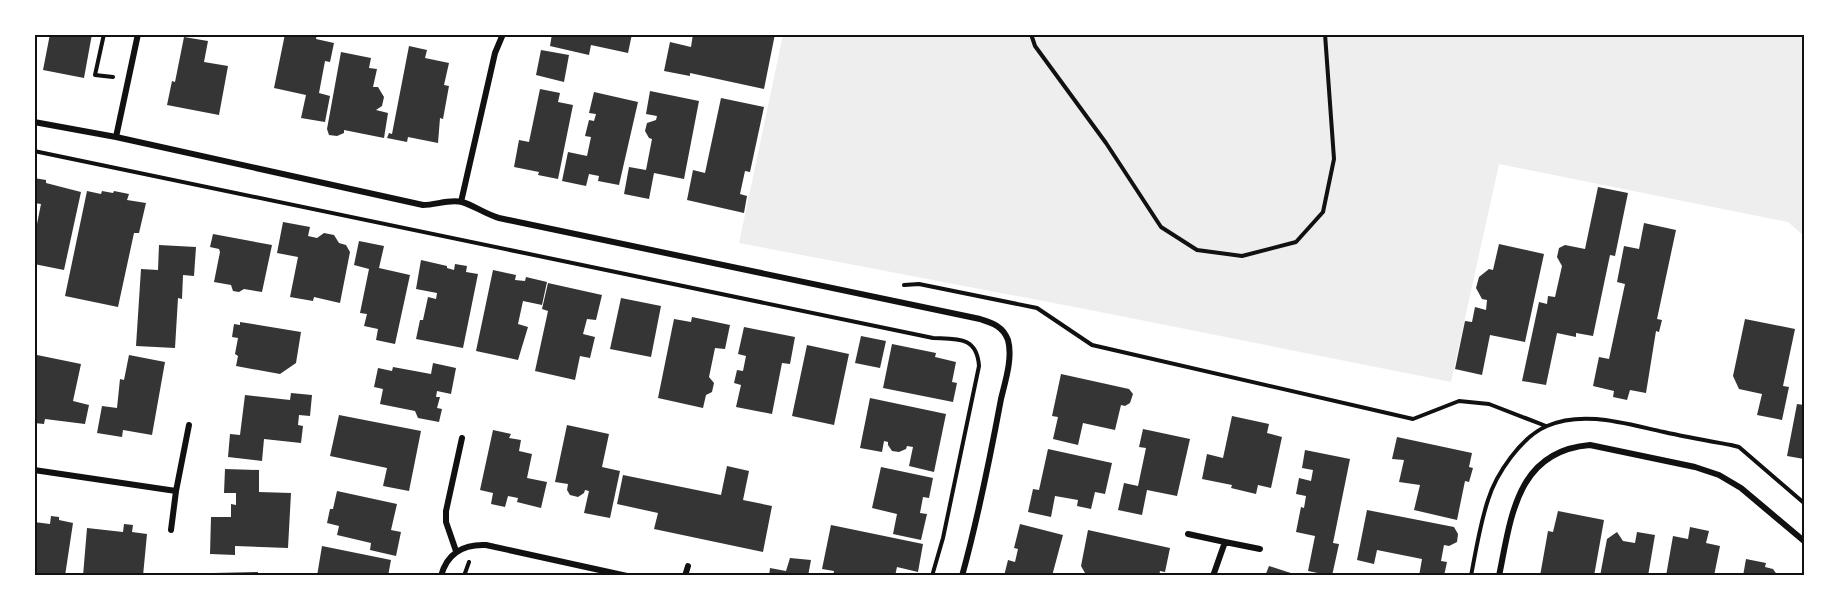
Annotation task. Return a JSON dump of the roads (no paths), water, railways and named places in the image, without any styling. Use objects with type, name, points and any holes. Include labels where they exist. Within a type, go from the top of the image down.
[{"type":"street","points":[[116,137],[138,34]]},
{"type":"street","points":[[461,202],[495,53],[503,34]]},
{"type":"street","points":[[34,122],[116,137],[423,205],[461,202],[486,215],[499,218],[997,325],[1004,332],[1008,341],[1008,364],[990,459],[962,576]]},
{"type":"street","points":[[171,530],[189,425]]},
{"type":"street","points":[[456,551],[446,522],[446,511],[462,438]]},
{"type":"street","points":[[1499,576],[1513,508],[1519,493],[1534,472],[1554,456],[1577,446],[1590,445],[1695,467],[1719,475],[1741,488],[1804,541]]},
{"type":"street","points":[[34,470],[176,491]]},
{"type":"street","points":[[1188,534],[1260,549]]},
{"type":"street","points":[[1213,576],[1225,542]]},
{"type":"street","points":[[441,576],[447,560],[456,551],[466,546],[486,544],[627,576]]},
{"type":"street","points":[[686,576],[688,566]]}]
